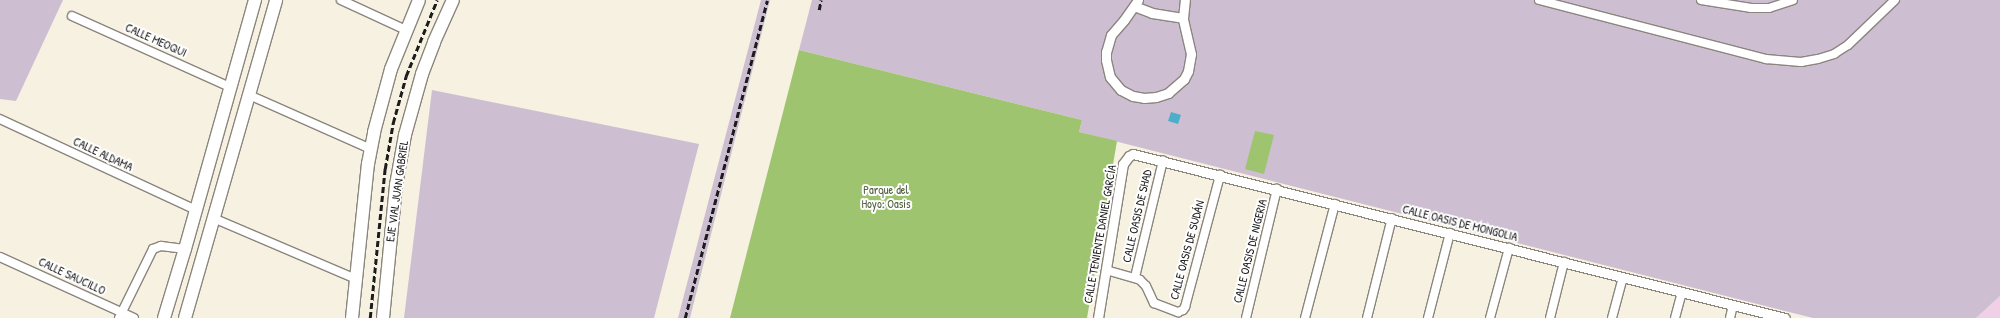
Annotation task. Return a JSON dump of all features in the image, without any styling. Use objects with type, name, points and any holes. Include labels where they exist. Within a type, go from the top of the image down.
[{"type":"main road","points":[[164,318],[185,249],[255,0]]},
{"type":"main road","points":[[185,318],[276,0]]},
{"type":"main road","points":[[352,318],[371,150],[385,88],[406,30],[419,0]]},
{"type":"main road","name":"EJE VIAL JUAN GABRIEL","points":[[383,318],[396,185],[404,135],[422,74],[434,42],[453,0]]},
{"type":"street","points":[[342,0],[406,30]]},
{"type":"street","points":[[1183,18],[1152,13],[1136,3],[1111,35],[1106,52],[1106,60],[1110,76],[1121,90],[1133,96],[1144,98],[1156,97],[1168,93],[1184,79],[1188,71],[1191,54],[1183,18],[1185,0]]},
{"type":"street","points":[[1539,0],[1766,59],[1801,62],[1834,54],[1848,45],[1895,0]]},
{"type":"street","points":[[1701,0],[1751,8],[1769,8],[1793,0]]},
{"type":"street","name":"CALLE MEOQUI","points":[[72,16],[230,87]]},
{"type":"street","points":[[249,95],[371,150]]},
{"type":"street","name":"CALLE ALDAMA","points":[[0,120],[196,210]]},
{"type":"street","name":"CALLE OASIS DE MONGOLIA","points":[[1129,156],[1139,154],[1220,174],[1784,318]]},
{"type":"street","name":"CALLE TENIENTE DANIEL GARCÍA","points":[[1098,318],[1123,164],[1129,156]]},
{"type":"street","name":"CALLE OASIS DE SHAD","points":[[1135,277],[1163,160]]},
{"type":"street","name":"CALLE OASIS DE SUDÁN","points":[[1135,277],[1144,282],[1152,300],[1157,304],[1178,312],[1184,309],[1220,174]]},
{"type":"street","name":"CALLE OASIS DE NIGERIA","points":[[1246,318],[1278,189]]},
{"type":"street","points":[[1306,318],[1335,204]]},
{"type":"street","points":[[213,218],[356,278]]},
{"type":"street","points":[[1367,318],[1392,218]]},
{"type":"street","points":[[1428,318],[1450,233]]},
{"type":"street","points":[[120,315],[153,249],[161,246],[185,249]]},
{"type":"street","points":[[1490,318],[1509,248]]},
{"type":"street","name":"CALLE SAUCILLO","points":[[0,256],[120,315],[134,318]]},
{"type":"street","points":[[1550,318],[1564,262]]},
{"type":"street","points":[[1106,270],[1135,277]]},
{"type":"street","points":[[1612,318],[1623,277]]},
{"type":"street","points":[[1675,318],[1682,292]]},
{"type":"street","points":[[1730,318],[1734,305]]},
{"type":"shaded area","points":[[0,0],[63,0],[16,101],[0,99]]},
{"type":"shaded area","points":[[761,0],[770,0],[690,318],[678,318]]},
{"type":"shaded area","points":[[812,0],[2000,0],[2000,296],[1976,318],[1813,318],[1079,132],[1082,120],[799,50]]},
{"type":"shaded area","points":[[432,90],[699,144],[654,318],[404,318]]},
{"type":"shaded area","points":[[2000,296],[2000,318],[1976,318]]},
{"type":"green space","name":"Parque del Hoyo: Oasis","points":[[799,50],[1082,120],[1079,132],[1117,141],[1087,318],[730,318]]},
{"type":"green space","points":[[1255,131],[1274,135],[1264,174],[1245,169]]},
{"type":"water","points":[[1171,112],[1181,115],[1178,124],[1168,121]]},
{"type":"railway","points":[[370,318],[385,169],[393,123],[406,76],[437,0]]},
{"type":"railway","points":[[685,318],[767,0]]},
{"type":"railway","points":[[819,10],[821,0]]}]
